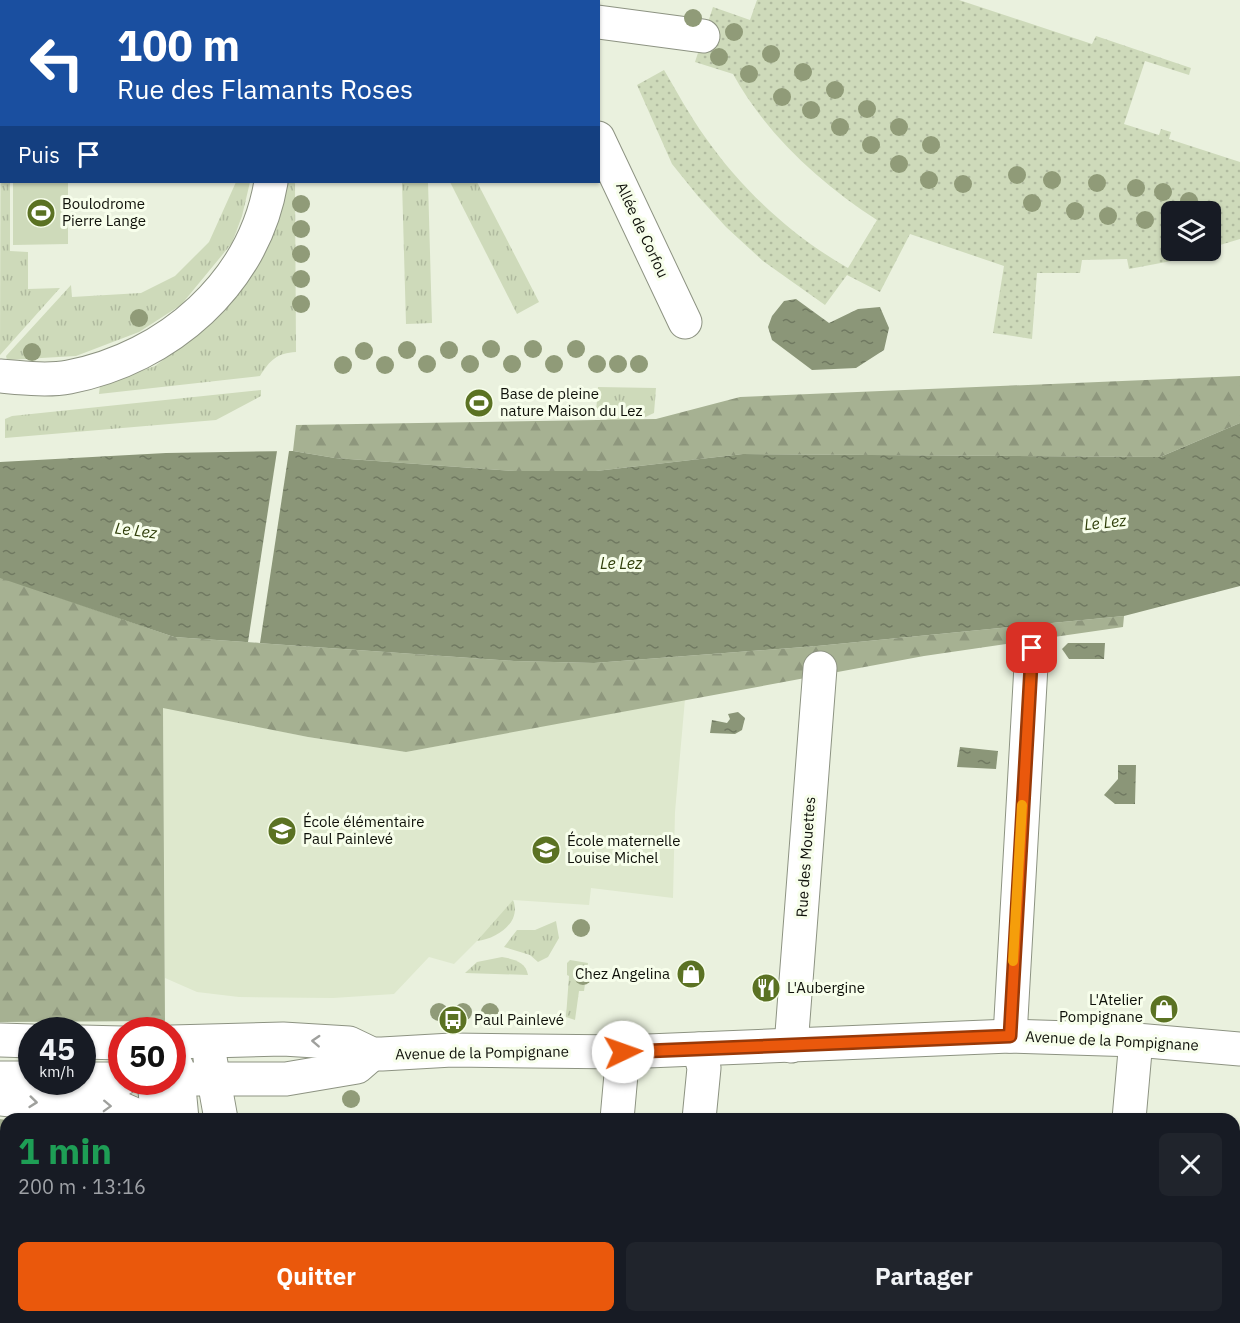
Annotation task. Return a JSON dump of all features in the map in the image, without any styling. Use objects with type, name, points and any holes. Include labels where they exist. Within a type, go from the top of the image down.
[{"type":"main road","points":[[600,22],[703,36]]},
{"type":"main road","name":"Allée de Corfou","points":[[600,142],[685,322]]},
{"type":"main road","points":[[0,376],[67,377],[112,366],[151,348],[182,328],[230,278],[261,219],[272,183]]},
{"type":"main road","points":[[1010,1036],[1032,648]]},
{"type":"main road","name":"Rue des Mouettes","points":[[791,1046],[820,668]]},
{"type":"main road","name":"Avenue de la Pompignane","points":[[186,1042],[270,1038],[349,1042],[372,1054],[452,1050],[623,1052],[1010,1036],[1136,1040],[1240,1049]]},
{"type":"main road","points":[[0,1040],[18,1041]]},
{"type":"main road","points":[[1130,1113],[1136,1040]]},
{"type":"main road","points":[[208,1041],[212,1080],[220,1113]]},
{"type":"main road","name":"Avenue de la Pompignane","points":[[186,1058],[208,1041]]},
{"type":"main road","points":[[699,1048],[704,1068],[700,1113]]},
{"type":"main road","points":[[618,1113],[623,1052]]},
{"type":"main road","name":"Avenue de la Pompignane","points":[[186,1074],[212,1080],[286,1079],[357,1067],[372,1054]]},
{"type":"main road","points":[[0,1078],[18,1078]]},
{"type":"main road","points":[[160,1113],[164,1095]]},
{"type":"main road","points":[[176,1095],[180,1113]]},
{"type":"main road","points":[[0,1099],[66,1106],[115,1106],[131,1113]]},
{"type":"shaded area","points":[[685,699],[675,812],[673,898],[591,888],[589,905],[513,900],[492,926],[454,964],[429,957],[394,994],[333,998],[239,997],[197,992],[165,978],[163,707],[308,737],[406,752]]},
{"type":"green space","points":[[757,0],[959,0],[1092,44],[1096,36],[1191,68],[1189,75],[1145,61],[1124,124],[1159,135],[1161,129],[1171,132],[1169,139],[1240,162],[1240,239],[1221,245],[1221,201],[1161,201],[1161,261],[1171,261],[1129,269],[1127,259],[1082,260],[1080,273],[1037,273],[1032,339],[993,333],[1004,266],[910,234],[880,292],[847,275],[825,305],[763,261],[726,227],[697,195],[672,164],[637,85],[664,70],[705,137],[735,175],[788,226],[848,268],[877,220],[835,190],[796,156],[761,117],[733,74],[695,62],[713,7],[750,20]]},
{"type":"green space","points":[[0,183],[10,183],[10,251],[28,252],[28,289],[60,288],[0,355]]},
{"type":"green space","name":"Boulodrome Pierre Lange","points":[[13,183],[68,183],[68,244],[13,245]]},
{"type":"green space","points":[[236,183],[250,183],[242,216],[232,243],[181,305],[139,332],[76,356],[7,360],[6,356],[71,285],[72,297],[141,293],[175,276],[209,242]]},
{"type":"green space","points":[[278,183],[295,183],[296,352],[275,358],[260,376],[99,394],[100,385],[155,366],[207,327],[247,282],[271,228]]},
{"type":"green space","points":[[402,183],[428,183],[432,323],[406,324]]},
{"type":"green space","points":[[451,183],[478,183],[539,302],[517,314]]},
{"type":"green space","points":[[1240,376],[1240,423],[1160,457],[743,454],[596,471],[515,471],[335,458],[293,451],[296,425],[656,419],[740,397]]},
{"type":"green space","points":[[598,387],[656,388],[654,413],[631,422],[610,421],[596,412]]},
{"type":"green space","points":[[261,390],[261,396],[216,420],[5,438],[5,419],[12,416]]},
{"type":"green space","points":[[0,577],[174,637],[514,661],[594,663],[817,646],[1124,616],[1123,627],[924,656],[406,752],[308,737],[163,708],[165,1017],[108,1017],[108,1021],[96,1021],[96,1017],[18,1017],[18,1022],[0,1022]]},
{"type":"green space","points":[[513,900],[514,915],[506,928],[492,937],[477,941]]},
{"type":"green space","points":[[556,921],[559,938],[548,957],[538,962],[530,955],[504,947],[517,930],[535,930]]},
{"type":"green space","points":[[502,957],[522,964],[528,975],[465,973],[477,962]]},
{"type":"green space","points":[[570,960],[588,963],[584,991],[579,991],[575,1020],[566,1017],[569,976],[567,975],[567,963]]},
{"type":"water","points":[[796,299],[829,323],[858,309],[880,307],[889,328],[884,350],[856,368],[812,370],[772,340],[768,327],[772,316],[784,301]]},
{"type":"water","name":"Le Lez","points":[[1240,423],[1240,586],[1124,616],[817,646],[594,663],[514,661],[174,637],[0,578],[0,462],[166,453],[293,451],[335,458],[515,471],[596,471],[743,454],[1160,457]]},
{"type":"water","points":[[1068,643],[1105,643],[1104,659],[1069,659],[1062,649]]},
{"type":"water","points":[[738,712],[745,718],[742,730],[735,734],[710,733],[712,720],[727,723],[730,719],[728,714]]},
{"type":"water","points":[[960,747],[998,751],[996,769],[957,767]]},
{"type":"water","points":[[1118,765],[1136,765],[1135,804],[1115,804],[1104,795],[1118,779]]},
{"type":"pier","points":[[277,451],[289,451],[260,643],[248,642]]},
{"type":"slow traffic","points":[[1013,961],[1022,805]]},
{"type":"place","name":"Boulodrome Pierre Lange","points":[[41,213]]},
{"type":"place","name":"Base de pleine nature Maison du Lez","points":[[479,403]]},
{"type":"place","name":"École élémentaire Paul Painlevé","points":[[282,831]]},
{"type":"place","name":"École maternelle Louise Michel","points":[[546,850]]},
{"type":"place","name":"Chez Angelina","points":[[691,974]]},
{"type":"place","name":"L'Aubergine","points":[[766,988]]},
{"type":"place","name":"L'Atelier Pompignane","points":[[1164,1009]]},
{"type":"place","name":"Paul Painlevé","points":[[453,1020]]},
{"type":"route","points":[[623,1052],[1010,1036],[1009,1020],[1032,648]]}]
